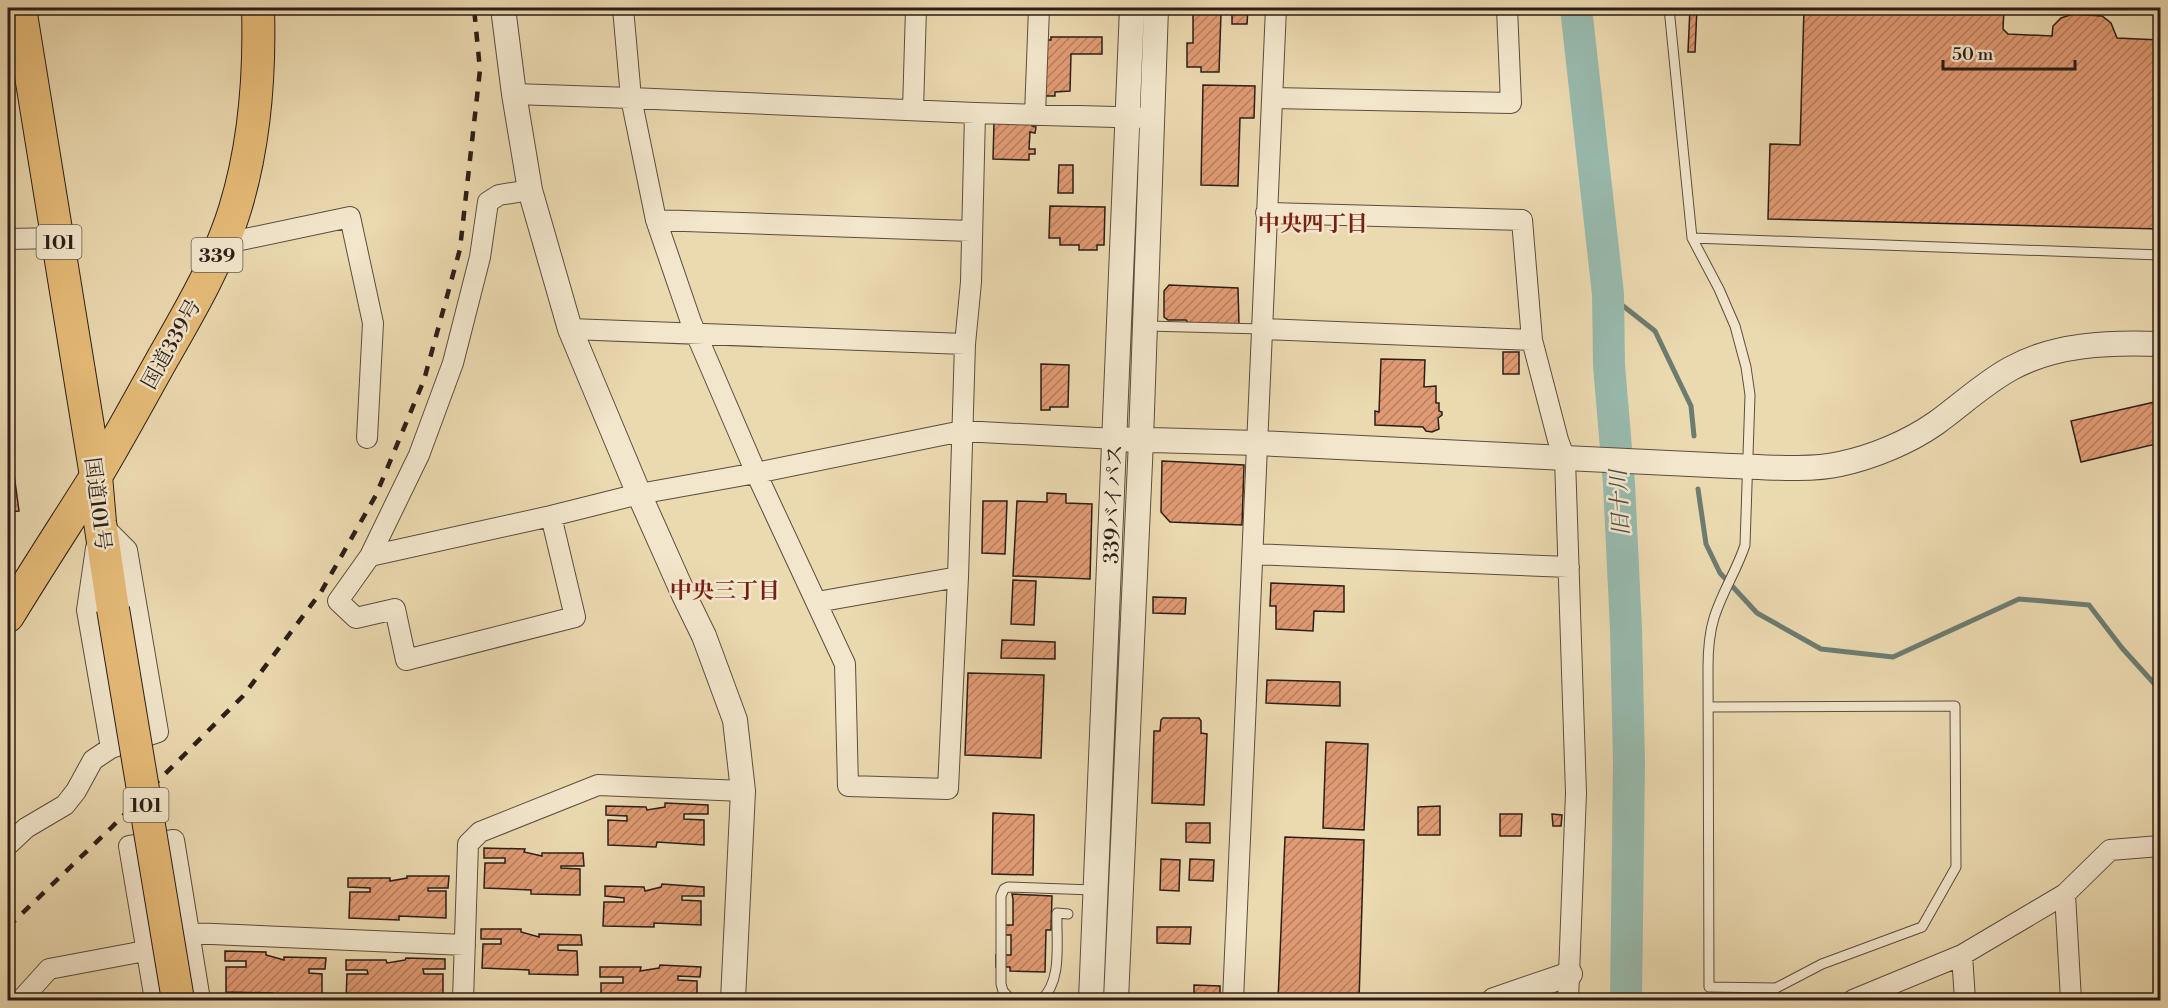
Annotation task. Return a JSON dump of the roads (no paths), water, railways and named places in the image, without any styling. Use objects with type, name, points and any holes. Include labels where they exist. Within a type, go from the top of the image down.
[{"type":"highway","name":"国道101号","points":[[20,8],[96,476],[99,522],[178,1000]]},
{"type":"highway","name":"国道339号","points":[[8,616],[96,476],[202,288],[222,244],[235,209],[253,128],[258,58],[258,8]]},
{"type":"street","points":[[503,8],[530,190],[570,330],[639,494],[704,636],[735,720],[742,790],[733,1000]]},
{"type":"street","points":[[623,8],[631,98],[656,220],[695,335],[845,664],[848,786],[948,789],[958,577],[965,344],[971,282],[975,113]]},
{"type":"street","points":[[913,110],[916,8]]},
{"type":"street","points":[[1035,116],[1039,8]]},
{"type":"street","name":"339バイパス","points":[[1091,1000],[1116,439],[1139,118],[1132,8]]},
{"type":"street","points":[[1116,1000],[1144,326],[1139,118],[1156,8]]},
{"type":"street","points":[[1233,1000],[1276,8]]},
{"type":"street","points":[[1273,98],[1511,103],[1507,8]]},
{"type":"street","points":[[514,94],[1035,116],[1139,118]]},
{"type":"street","points":[[530,190],[499,195],[488,202],[480,257],[453,363],[418,455],[370,556],[338,601],[356,618],[395,609],[406,660],[575,617],[552,516]]},
{"type":"street","points":[[1266,213],[1522,220],[1532,340],[1557,440],[1571,460],[1569,567],[1576,793],[1568,1000]]},
{"type":"street","points":[[222,244],[350,217],[373,323],[367,438]]},
{"type":"street","points":[[656,220],[971,231]]},
{"type":"street","points":[[8,239],[58,237]]},
{"type":"street","points":[[1262,329],[1532,340]]},
{"type":"street","points":[[570,330],[965,344]]},
{"type":"street","points":[[370,556],[552,516],[639,494],[962,431],[1740,467],[1796,468],[1840,465],[1915,436],[1958,407],[1981,387],[2011,368],[2040,356],[2088,346],[2160,344]]},
{"type":"street","points":[[8,845],[26,828],[65,804],[76,791],[93,760],[111,748],[158,732],[128,550],[99,522]]},
{"type":"street","points":[[99,522],[87,610],[111,748]]},
{"type":"street","points":[[1253,554],[1569,567]]},
{"type":"street","points":[[817,602],[958,577]]},
{"type":"street","points":[[463,1000],[468,844],[480,832],[598,785],[742,790]]},
{"type":"street","points":[[155,1000],[129,846],[174,840],[200,1000]]},
{"type":"street","points":[[1853,1000],[1962,955],[2065,894],[2110,850],[2160,846]]},
{"type":"street","points":[[2065,894],[2071,1000]]},
{"type":"street","points":[[190,933],[465,945]]},
{"type":"street","points":[[21,1000],[49,969],[146,951]]},
{"type":"street","points":[[1962,955],[1965,1000]]},
{"type":"street","points":[[1494,1000],[1569,974]]},
{"type":"lane","points":[[1669,8],[1692,238],[1736,326],[1750,395],[1740,467],[1745,545],[1714,619],[1708,643],[1708,707],[1709,987],[1776,988],[1822,964],[1864,946],[1922,927],[1956,867],[1955,706],[1708,707]]},
{"type":"lane","points":[[1692,238],[2160,255]]},
{"type":"lane","points":[[1144,326],[1262,329]]},
{"type":"lane","points":[[1011,1000],[1003,991],[1001,984],[1001,896],[1004,890],[1008,887],[1096,890]]},
{"type":"lane","points":[[1041,1000],[1049,993],[1055,976],[1057,914],[1068,914]]},
{"type":"waterway","name":"旧十川","points":[[1576,8],[1608,294],[1609,365],[1619,484],[1629,762],[1626,1000]]},
{"type":"waterway","points":[[1608,294],[1655,331],[1691,406],[1694,436]]},
{"type":"waterway","points":[[1698,489],[1706,544],[1720,573],[1757,613],[1821,649],[1893,657],[2019,599],[2089,605],[2122,648],[2160,690]]},
{"type":"railway","points":[[8,927],[243,696],[321,592],[376,495],[424,380],[460,249],[480,70],[474,8]]},
{"type":"district","name":"中央四丁目","points":[[1313,223]]},
{"type":"district","name":"中央三丁目","points":[[725,590]]}]
